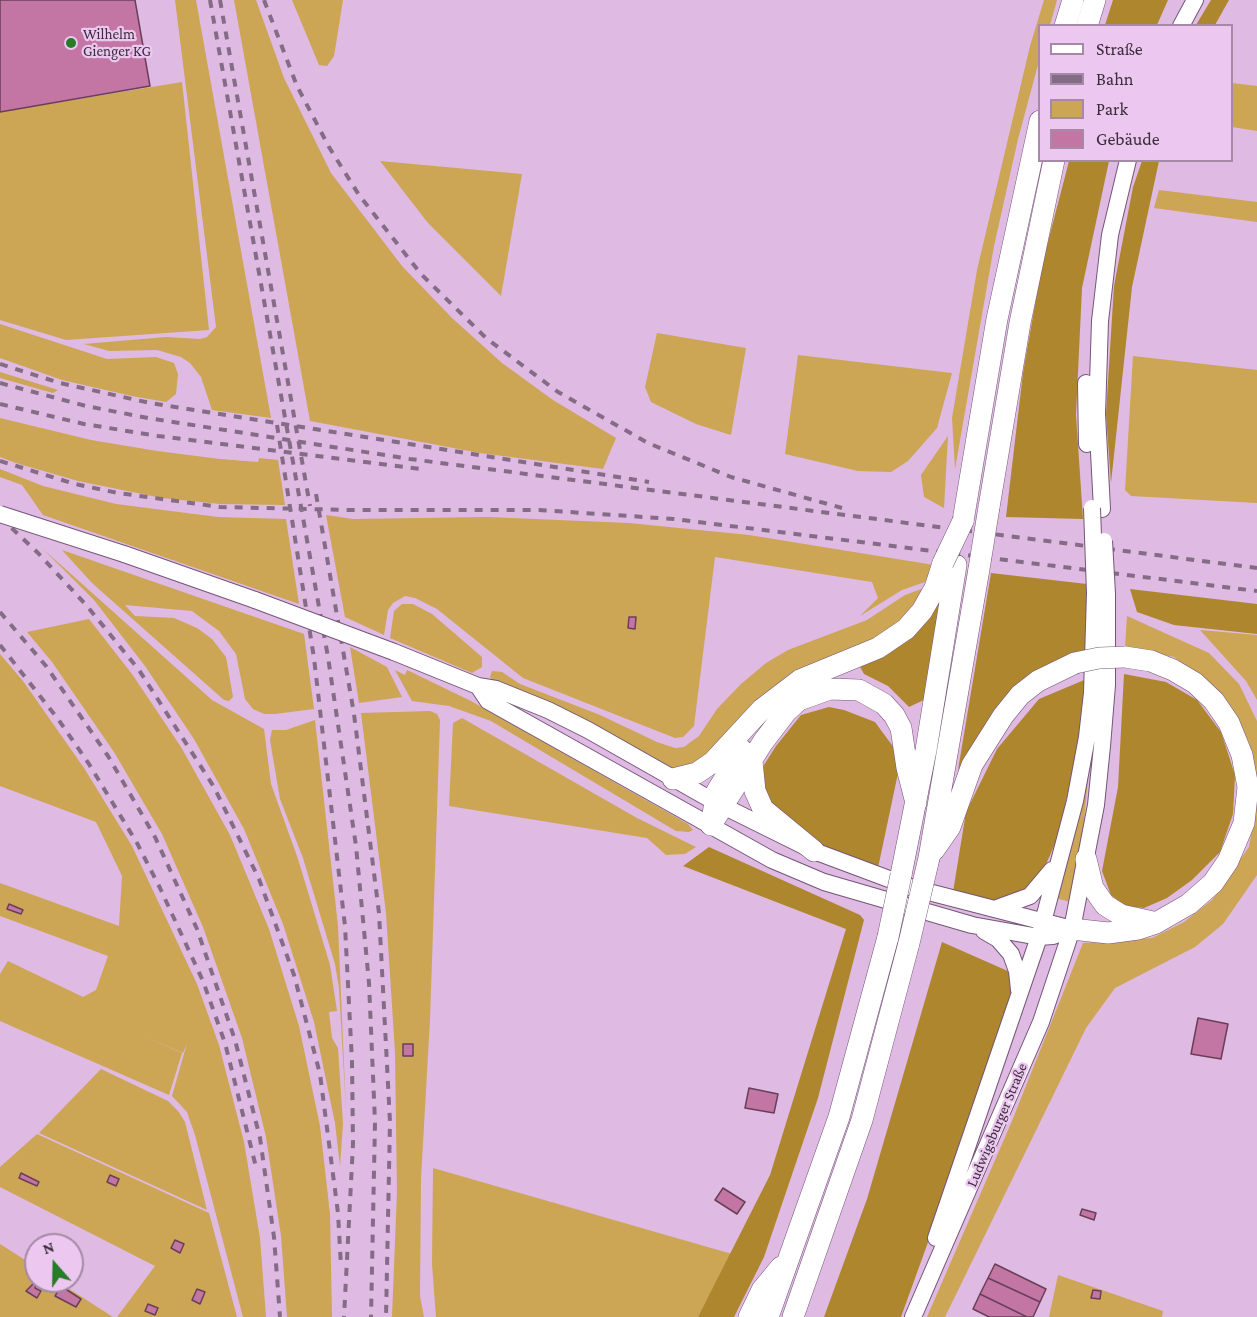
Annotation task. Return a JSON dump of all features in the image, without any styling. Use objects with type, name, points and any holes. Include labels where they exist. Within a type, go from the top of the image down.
[{"type":"highway","points":[[1066,24],[1073,0]]},
{"type":"highway","points":[[1088,24],[1095,0]]},
{"type":"highway","points":[[768,1317],[793,1252],[838,1117],[888,937],[916,802],[950,564],[964,513],[997,319],[1038,130]]},
{"type":"highway","points":[[793,1317],[862,1120],[909,943],[928,858],[1020,323],[1054,162]]},
{"type":"highway","points":[[673,779],[697,774],[713,762],[762,709],[800,680],[878,648],[906,629],[922,611],[950,564]]},
{"type":"highway","points":[[928,858],[950,827],[972,765],[1003,716],[1020,695],[1038,681],[1075,663],[1099,658],[1125,657],[1150,661],[1173,670],[1195,683],[1214,701],[1237,741],[1248,787],[1244,823],[1228,861],[1203,893],[1189,904],[1156,923],[1116,932],[1072,929]]},
{"type":"highway","points":[[719,804],[752,761],[773,727],[799,700],[830,688],[859,690],[884,704],[901,728],[907,768],[916,802]]},
{"type":"highway","points":[[711,825],[719,804],[722,783],[782,693]]},
{"type":"highway","points":[[752,761],[755,791],[764,809],[770,817],[814,851]]},
{"type":"highway","points":[[1086,859],[1094,888],[1105,905],[1122,915],[1140,917],[1156,923]]},
{"type":"highway","points":[[749,1317],[762,1290],[793,1252]]},
{"type":"main road","points":[[1173,24],[1185,0]]},
{"type":"main road","points":[[1182,24],[1195,0]]},
{"type":"main road","points":[[1097,508],[1085,415],[1087,345],[1095,267],[1118,162]]},
{"type":"main road","points":[[1101,594],[1097,508],[1100,321],[1110,235],[1128,162]]},
{"type":"main road","points":[[0,514],[255,600],[478,686],[496,688],[588,730],[719,804],[814,851],[913,888],[995,909],[1041,929]]},
{"type":"main road","name":"Ludwigsburger Straße","points":[[910,1317],[1041,1022],[1072,929],[1096,806],[1107,685],[1101,594]]},
{"type":"main road","name":"Ludwigsburger Straße","points":[[910,1317],[1020,996],[1060,860],[1087,737],[1101,594]]},
{"type":"main road","points":[[478,686],[488,700],[772,860],[824,882],[972,925],[998,939],[1009,950],[1017,971],[1020,996]]},
{"type":"main road","points":[[995,909],[1030,897],[1060,860]]},
{"type":"main road","points":[[972,925],[1072,929]]},
{"type":"green space","points":[[175,0],[196,0],[271,418],[212,410],[201,377],[190,363],[181,357],[157,350],[109,351],[84,344],[166,337],[200,339],[207,337],[216,327]]},
{"type":"green space","points":[[234,0],[256,0],[284,78],[331,173],[402,266],[452,318],[502,363],[553,400],[616,438],[603,469],[480,453],[310,421]]},
{"type":"green space","points":[[292,0],[343,0],[334,56],[327,66],[319,65]]},
{"type":"green space","points":[[1044,0],[1057,0],[1050,24],[1038,24],[1038,65],[1018,139],[994,246],[955,469],[952,418],[977,270],[1030,46]]},
{"type":"green space","points":[[182,82],[209,330],[66,340],[0,320],[0,112]]},
{"type":"green space","points":[[1233,83],[1257,86],[1257,131],[1233,127]]},
{"type":"green space","points":[[380,161],[522,174],[501,296],[428,223]]},
{"type":"green space","points":[[1159,190],[1257,202],[1257,222],[1154,208]]},
{"type":"green space","points":[[0,324],[107,359],[156,357],[174,363],[178,374],[176,394],[166,402],[132,396],[62,380],[0,358]]},
{"type":"green space","points":[[657,333],[746,348],[731,435],[696,424],[651,402],[645,387]]},
{"type":"green space","points":[[798,355],[952,373],[937,428],[908,461],[891,472],[858,471],[785,454]]},
{"type":"green space","points":[[1133,356],[1257,370],[1257,503],[1131,496],[1125,490]]},
{"type":"green space","points":[[0,372],[58,390],[53,393],[0,378]]},
{"type":"green space","points":[[0,418],[91,440],[157,451],[258,462],[259,458],[278,460],[285,505],[220,504],[162,498],[78,481],[16,463],[0,457]]},
{"type":"green space","points":[[948,436],[944,508],[924,497],[921,475]]},
{"type":"green space","points":[[0,469],[43,486],[116,504],[218,517],[286,519],[299,604],[43,515],[22,485],[0,477]]},
{"type":"green space","points":[[326,515],[353,519],[488,517],[629,523],[749,535],[934,565],[925,582],[902,590],[860,616],[878,598],[872,582],[715,557],[694,726],[683,737],[675,738],[523,678],[437,609],[415,598],[405,596],[393,603],[388,610],[384,635],[345,617]]},
{"type":"green space","points":[[43,549],[212,700],[264,729],[271,784],[298,859],[330,965],[337,1011],[329,1012],[332,1038],[338,1048],[343,1124],[340,1166],[335,1123],[314,1022],[283,924],[244,829],[194,739],[145,666],[94,600]]},
{"type":"green space","points":[[62,550],[304,634],[314,709],[264,714],[253,709],[245,699],[236,654],[219,631],[192,611],[125,605],[135,616],[174,618],[197,628],[212,639],[226,657],[233,697],[229,701],[224,700],[92,583]]},
{"type":"green space","points":[[927,587],[898,623],[698,766],[672,769],[490,677],[492,671],[502,672],[520,684],[600,715],[657,742],[675,748],[684,747],[699,736],[717,709],[741,684],[766,663],[788,650],[867,620],[905,595]]},
{"type":"green space","points":[[402,604],[413,604],[432,614],[482,657],[482,667],[472,673],[390,638],[394,611]]},
{"type":"green space","points":[[1127,616],[1209,653],[1239,684],[1257,721],[1257,792],[1249,742],[1221,698],[1174,657],[1125,647]]},
{"type":"green space","points":[[89,619],[132,674],[181,747],[230,835],[269,929],[299,1026],[320,1126],[330,1214],[332,1317],[287,1317],[281,1236],[266,1137],[242,1038],[203,927],[162,834],[114,752],[52,662],[27,632]]},
{"type":"green space","points":[[1200,630],[1257,635],[1257,700],[1246,681]]},
{"type":"green space","points":[[350,647],[387,667],[402,697],[359,703]]},
{"type":"green space","points":[[0,654],[23,681],[84,768],[132,846],[197,984],[219,1045],[244,1142],[260,1238],[266,1317],[243,1317],[195,1135],[187,1112],[172,1096],[187,1043],[183,1053],[141,1035],[182,1053],[169,1095],[0,1021],[0,974],[8,961],[83,997],[96,990],[108,956],[0,916],[0,883],[119,926],[122,876],[96,822],[0,786]]},
{"type":"green space","points":[[395,670],[405,675],[407,670],[471,701],[688,824],[693,830],[676,831],[491,721],[449,706],[412,701]]},
{"type":"green space","points":[[430,711],[437,714],[440,720],[430,1020],[421,1178],[420,1296],[424,1317],[392,1317],[397,1192],[395,1052],[386,913],[361,713]]},
{"type":"green space","points":[[462,718],[637,818],[696,847],[685,854],[666,855],[647,838],[449,806],[453,723]]},
{"type":"green space","points":[[315,720],[338,926],[346,1110],[339,988],[335,964],[303,858],[280,799],[270,740],[272,730],[286,730]]},
{"type":"green space","points":[[1093,729],[1083,831],[1070,902],[1056,898]]},
{"type":"green space","points":[[1257,802],[1257,875],[1223,924],[1195,947],[1115,988],[1086,1028],[945,1317],[927,1317],[1012,1121],[1083,943],[1152,938],[1184,922],[1212,900],[1249,847]]},
{"type":"green space","points":[[101,1069],[168,1101],[178,1111],[185,1122],[207,1210],[39,1133]]},
{"type":"green space","points":[[37,1134],[209,1213],[237,1317],[117,1317],[155,1266],[0,1187],[0,1167]]},
{"type":"green space","points":[[433,1168],[732,1254],[698,1317],[436,1317],[432,1264]]},
{"type":"green space","points":[[0,1244],[24,1259],[24,1293],[76,1293],[113,1317],[0,1317]]},
{"type":"green space","points":[[1058,1275],[1163,1311],[1162,1317],[1049,1317]]},
{"type":"shaded area","points":[[1113,0],[1168,0],[1157,24],[1105,24]]},
{"type":"shaded area","points":[[1211,0],[1229,0],[1216,24],[1197,24]]},
{"type":"shaded area","points":[[1069,162],[1109,162],[1082,288],[1076,415],[1083,519],[1006,517],[1023,373],[1042,265]]},
{"type":"shaded area","points":[[1142,162],[1159,162],[1132,287],[1111,483],[1106,414],[1114,286],[1133,187]]},
{"type":"shaded area","points":[[991,573],[1087,584],[1087,650],[989,720],[958,770]]},
{"type":"shaded area","points":[[1130,589],[1257,604],[1257,634],[1174,625],[1137,612]]},
{"type":"shaded area","points":[[941,600],[926,699],[909,707],[888,686],[864,674],[859,665]]},
{"type":"shaded area","points":[[1124,674],[1166,682],[1197,700],[1221,732],[1235,775],[1233,814],[1220,852],[1192,880],[1167,898],[1144,908],[1125,906],[1111,895],[1102,871],[1118,787]]},
{"type":"shaded area","points":[[1089,678],[1087,706],[1058,837],[1036,887],[1000,903],[953,892],[966,812],[997,749],[1039,699]]},
{"type":"shaded area","points":[[829,707],[875,722],[897,752],[898,773],[878,868],[821,848],[774,815],[761,777],[764,765],[776,746],[801,715]]},
{"type":"shaded area","points":[[709,847],[860,915],[864,920],[818,1098],[764,1257],[734,1317],[698,1317],[770,1175],[846,929],[683,866]]},
{"type":"shaded area","points":[[942,942],[1010,972],[1012,997],[953,1173],[901,1317],[824,1317],[867,1199]]},
{"type":"building","name":"Wilhelm Gienger KG","points":[[0,0],[135,0],[150,86],[0,112]]},
{"type":"building","points":[[629,617],[636,617],[635,629],[628,628]]},
{"type":"building","points":[[9,904],[23,910],[21,914],[7,909]]},
{"type":"building","points":[[1198,1018],[1228,1024],[1221,1059],[1191,1054]]},
{"type":"building","points":[[403,1044],[413,1044],[413,1056],[403,1056]]},
{"type":"building","points":[[749,1088],[778,1094],[774,1113],[745,1108]]},
{"type":"building","points":[[21,1173],[39,1182],[37,1186],[19,1178]]},
{"type":"building","points":[[110,1175],[119,1179],[116,1186],[107,1182]]},
{"type":"building","points":[[723,1188],[745,1202],[737,1214],[715,1200]]},
{"type":"building","points":[[1082,1209],[1096,1213],[1094,1220],[1080,1215]]},
{"type":"building","points":[[175,1240],[184,1244],[180,1253],[171,1248]]},
{"type":"building","points":[[995,1264],[1046,1289],[1040,1302],[988,1278]]},
{"type":"building","points":[[988,1278],[1040,1302],[1033,1317],[1027,1317],[980,1294]]},
{"type":"building","points":[[197,1289],[205,1292],[200,1304],[192,1300]]},
{"type":"building","points":[[1093,1290],[1101,1291],[1100,1299],[1091,1298]]},
{"type":"building","points":[[29,1293],[40,1293],[37,1298]]},
{"type":"building","points":[[57,1293],[72,1293],[81,1299],[76,1307],[55,1296]]},
{"type":"building","points":[[980,1294],[1027,1317],[989,1317],[973,1309]]},
{"type":"building","points":[[148,1304],[158,1308],[155,1315],[145,1311]]},
{"type":"railway","points":[[210,0],[328,657],[356,846],[369,983],[375,1122],[371,1317]]},
{"type":"railway","points":[[220,0],[310,506]]},
{"type":"railway","points":[[264,0],[297,86],[329,147],[359,195],[421,274],[486,338],[558,392],[648,443],[731,477],[842,508]]},
{"type":"railway","points":[[0,364],[60,383],[150,403],[649,482]]},
{"type":"railway","points":[[0,383],[86,406],[148,418],[410,459],[1257,568]]},
{"type":"railway","points":[[0,404],[84,424],[158,436],[420,469]]},
{"type":"railway","points":[[277,425],[314,658],[345,926],[352,1062],[353,1144],[344,1317]]},
{"type":"railway","points":[[0,461],[75,484],[118,493],[220,507],[539,510],[674,519],[1257,591]]},
{"type":"railway","points":[[316,494],[354,714],[379,913],[390,1122],[386,1317]]},
{"type":"railway","points":[[0,517],[38,553],[87,606],[139,670],[214,787],[259,879],[294,975],[320,1074],[338,1213],[341,1266]]},
{"type":"railway","points":[[0,612],[46,666],[108,756],[155,837],[197,929],[235,1040],[260,1138],[274,1237],[280,1317]]},
{"type":"railway","points":[[0,645],[58,719],[89,764],[137,843],[160,888],[203,981],[225,1043],[256,1167]]},
{"type":"place","name":"Wilhelm Gienger KG","points":[[71,43]]}]
